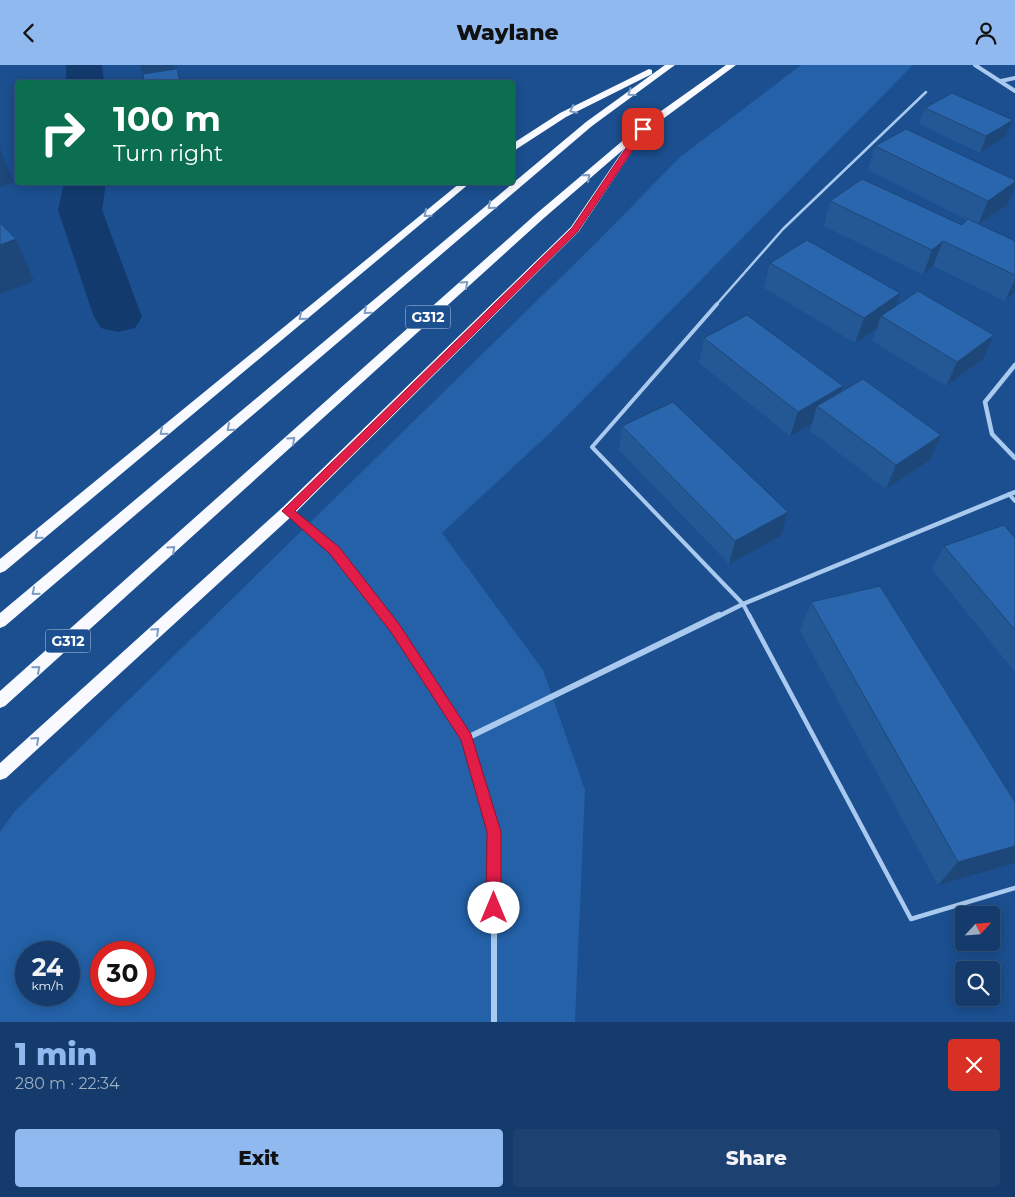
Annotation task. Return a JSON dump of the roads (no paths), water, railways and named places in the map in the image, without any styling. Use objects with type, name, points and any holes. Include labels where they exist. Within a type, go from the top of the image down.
[{"type":"highway","points":[[515,147],[563,115],[663,65]]},
{"type":"highway","name":"G312","points":[[0,622],[589,124],[671,65]]},
{"type":"highway","name":"G312","points":[[0,701],[540,216],[643,129],[732,65]]},
{"type":"highway","points":[[0,773],[288,511],[575,229],[643,129]]},
{"type":"highway","points":[[0,567],[463,185]]},
{"type":"street","points":[[975,65],[1015,91]]},
{"type":"street","points":[[1001,81],[1015,78]]},
{"type":"street","points":[[1015,365],[985,402],[992,433],[1015,458]]},
{"type":"street","points":[[467,738],[743,604],[1015,491]]},
{"type":"street","points":[[288,511],[341,558],[395,628],[467,738],[494,832],[494,1022]]},
{"type":"lane","points":[[926,92],[783,229],[592,447],[743,604],[911,919],[1015,888]]},
{"type":"lane","points":[[1009,494],[1015,501]]},
{"type":"waterway","points":[[84,65],[85,80]]},
{"type":"waterway","points":[[85,185],[80,210],[118,317]]}]
